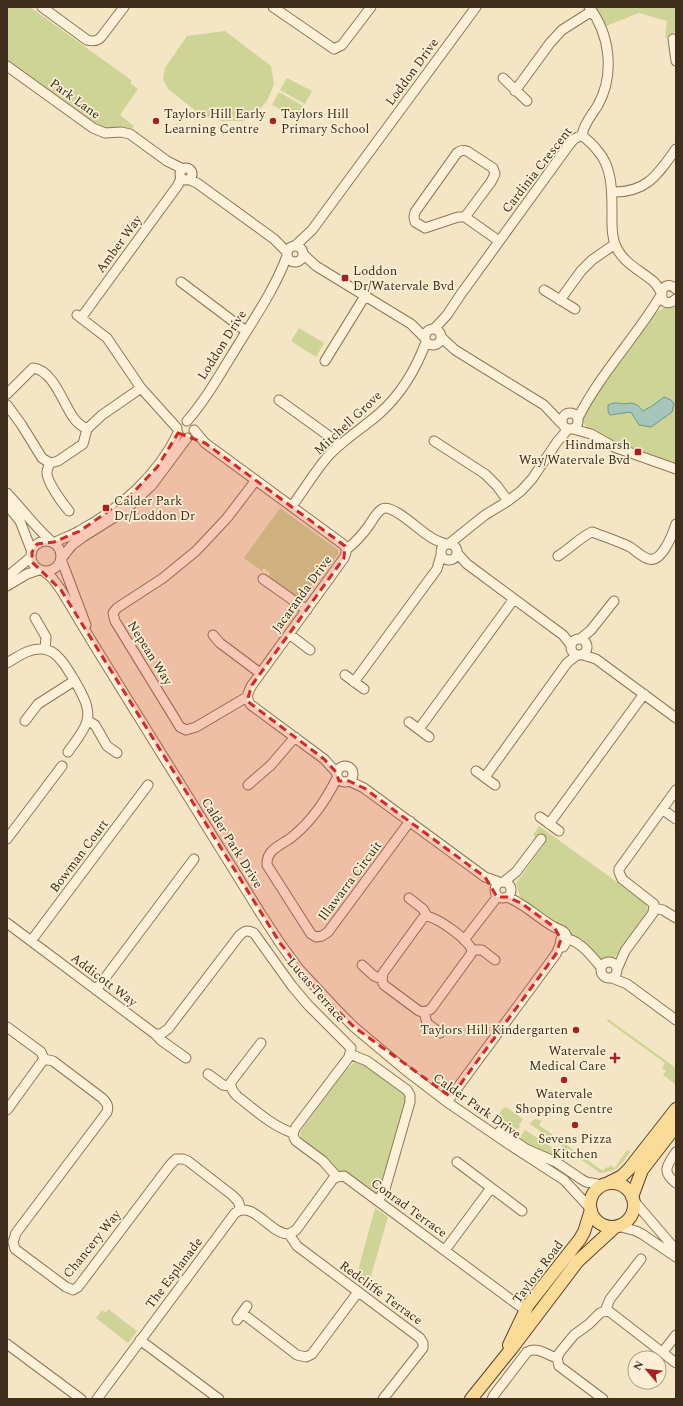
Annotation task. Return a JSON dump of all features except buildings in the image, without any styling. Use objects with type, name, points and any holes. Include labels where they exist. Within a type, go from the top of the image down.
[{"type":"main road","points":[[676,1109],[629,1170],[622,1176],[597,1189],[592,1197],[590,1209],[592,1215],[599,1223],[609,1227],[616,1226],[629,1219],[632,1214],[633,1199],[642,1170],[676,1126]]},
{"type":"main road","points":[[605,1184],[613,1183],[622,1185],[630,1192],[633,1199]]},
{"type":"main road","name":"Taylors Road","points":[[493,1371],[508,1347],[531,1300],[580,1239],[584,1232],[590,1209]]},
{"type":"main road","name":"Taylors Road","points":[[471,1399],[536,1318],[578,1261],[616,1226]]},
{"type":"main road","points":[[525,1310],[536,1318]]},
{"type":"street","points":[[42,7],[87,40],[95,41],[102,36],[124,7]]},
{"type":"street","points":[[273,7],[331,48],[337,48],[342,45],[371,7]]},
{"type":"street","name":"Loddon Drive","points":[[61,559],[72,545],[118,515],[152,485],[295,253],[471,9]]},
{"type":"street","points":[[515,91],[558,34],[590,9]]},
{"type":"street","name":"Cardinia Crescent","points":[[433,337],[499,241],[569,145],[574,139],[582,135],[586,123],[598,105],[605,89],[608,71],[608,51],[604,33],[590,9]]},
{"type":"street","points":[[673,39],[676,61]]},
{"type":"street","name":"Park Lane","points":[[7,66],[93,128],[105,133],[121,132],[130,134],[172,164],[186,178],[295,253],[570,422],[614,447],[676,469]]},
{"type":"street","points":[[503,78],[527,101]]},
{"type":"street","points":[[354,682],[463,533],[485,515],[508,501],[532,479],[570,422],[648,315],[670,293],[622,257],[615,244],[612,230],[611,180],[606,163],[598,151],[582,135]]},
{"type":"street","points":[[612,192],[634,190],[646,184],[656,177],[676,149]]},
{"type":"street","points":[[465,217],[491,182],[495,174],[493,168],[464,150],[457,153],[415,212],[415,222],[425,228],[458,217],[465,217],[499,241]]},
{"type":"street","name":"Amber Way","points":[[186,178],[79,317],[107,338],[153,403],[167,416],[186,429]]},
{"type":"street","points":[[560,300],[581,271],[592,260],[615,244]]},
{"type":"street","points":[[181,282],[246,331]]},
{"type":"street","points":[[544,290],[575,309]]},
{"type":"street","points":[[325,361],[365,296]]},
{"type":"street","name":"Mitchell Grove","points":[[292,506],[329,456],[340,444],[380,413],[392,401],[405,385],[433,337]]},
{"type":"street","points":[[7,394],[32,368],[36,368],[42,371],[56,386],[72,417],[78,424],[87,429]]},
{"type":"street","points":[[7,405],[21,424],[42,458],[50,463],[58,461],[83,444],[87,429],[102,415],[141,388]]},
{"type":"street","points":[[279,400],[340,444]]},
{"type":"street","name":"Loddon Drive","points":[[53,542],[80,531],[100,519],[130,496],[158,466],[174,442],[186,429]]},
{"type":"street","name":"Jacaranda Drive","points":[[186,429],[292,506],[347,549],[344,558],[260,673],[252,685],[247,697]]},
{"type":"street","points":[[434,441],[485,474],[497,486],[508,501]]},
{"type":"street","points":[[50,463],[46,472],[47,477],[62,503],[69,511]]},
{"type":"street","name":"Nepean Way","points":[[247,697],[196,727],[186,730],[183,729],[180,727],[115,621],[113,613],[117,608],[163,578],[196,551],[227,518],[256,480]]},
{"type":"street","points":[[7,493],[35,526],[60,550],[61,559],[60,564],[53,570],[42,570],[17,579],[7,586]]},
{"type":"street","points":[[7,505],[20,521],[35,566],[42,570]]},
{"type":"street","points":[[347,549],[354,544],[377,513],[386,508],[394,511],[676,718]]},
{"type":"street","points":[[558,556],[587,534],[592,532],[630,547],[649,559],[653,559],[660,555],[668,544],[676,524]]},
{"type":"street","points":[[7,577],[32,554],[37,544],[47,541],[53,542]]},
{"type":"street","name":"Calder Park Drive","points":[[61,559],[94,645]]},
{"type":"street","name":"Calder Park Drive","points":[[42,570],[52,578],[61,590],[280,943],[298,968],[338,1011],[368,1038],[449,1100],[564,1180],[590,1209]]},
{"type":"street","points":[[264,579],[307,610]]},
{"type":"street","points":[[419,729],[514,599]]},
{"type":"street","points":[[484,777],[591,630],[614,601]]},
{"type":"street","points":[[35,618],[46,637],[45,649]]},
{"type":"street","points":[[289,634],[310,650]]},
{"type":"street","points":[[213,636],[260,673]]},
{"type":"street","points":[[7,663],[28,651],[35,649],[45,649],[53,652],[60,659],[82,694],[88,708],[87,720],[68,752]]},
{"type":"street","points":[[345,675],[364,689]]},
{"type":"street","points":[[25,721],[38,704],[74,681]]},
{"type":"street","points":[[549,824],[644,694]]},
{"type":"street","points":[[247,697],[247,701],[250,705],[324,759],[343,776],[364,788],[485,877],[504,889],[554,927],[565,940],[582,947],[592,956],[611,968],[626,984],[676,1020]]},
{"type":"street","points":[[87,720],[95,725],[107,746],[117,753]]},
{"type":"street","points":[[409,722],[428,737]]},
{"type":"street","points":[[248,784],[272,765],[295,737]]},
{"type":"street","points":[[7,839],[62,766]]},
{"type":"street","points":[[476,771],[495,785]]},
{"type":"street","name":"Illawarra Circuit","points":[[343,776],[311,820],[293,836],[270,852],[267,857],[267,865],[311,934],[316,937],[322,936],[328,932],[410,821]]},
{"type":"street","name":"Bowman Court","points":[[32,942],[148,785]]},
{"type":"street","points":[[611,968],[653,913],[654,908],[654,904],[622,879],[619,869],[676,790]]},
{"type":"street","points":[[662,809],[676,819]]},
{"type":"street","points":[[540,817],[559,832]]},
{"type":"street","points":[[464,940],[541,839]]},
{"type":"street","points":[[96,990],[194,859]]},
{"type":"street","points":[[409,898],[423,909],[427,916],[434,918],[464,940],[470,945],[472,950],[471,954],[431,1009],[424,1012],[419,1011],[384,985],[382,973],[423,918],[427,916]]},
{"type":"street","points":[[654,908],[663,910],[676,918]]},
{"type":"street","name":"Addicott Way","points":[[7,923],[186,1058]]},
{"type":"street","name":"Lucas Terrace","points":[[155,1034],[161,1034],[168,1029],[239,936],[244,930],[248,930],[254,933],[292,986],[308,1005],[350,1046],[350,1054]]},
{"type":"street","points":[[449,1100],[565,940]]},
{"type":"street","points":[[472,950],[482,950],[496,960]]},
{"type":"street","points":[[362,965],[374,976],[382,979]]},
{"type":"street","points":[[424,1012],[426,1023],[440,1032]]},
{"type":"street","points":[[7,1027],[41,1052],[44,1059],[7,1110]]},
{"type":"street","points":[[261,1043],[231,1082],[230,1086],[237,1096],[274,1124],[283,1130],[293,1133]]},
{"type":"street","points":[[241,1210],[251,1211],[279,1232],[289,1234],[296,1230],[333,1179],[337,1177],[323,1161],[294,1139],[293,1133],[350,1054],[367,1061],[407,1090],[410,1095],[410,1102],[385,1189],[378,1201]]},
{"type":"street","name":"Chancery Way","points":[[44,1059],[53,1061],[102,1098],[107,1104],[108,1108],[107,1112],[16,1233],[13,1242],[15,1249],[66,1287],[73,1290],[78,1286],[170,1164],[176,1159],[188,1161],[232,1195],[238,1201],[241,1210]]},
{"type":"street","points":[[208,1074],[223,1085],[230,1086]]},
{"type":"street","name":"Calder Park Drive","points":[[512,1143],[556,1162],[586,1182],[605,1184]]},
{"type":"street","points":[[676,1152],[666,1169],[668,1175],[676,1183]]},
{"type":"street","points":[[457,1162],[522,1211]]},
{"type":"street","name":"Conrad Terrace","points":[[337,1177],[346,1177],[525,1310]]},
{"type":"street","points":[[445,1250],[491,1188]]},
{"type":"street","points":[[633,1199],[676,1250]]},
{"type":"street","name":"The Esplanade","points":[[97,1399],[233,1216],[241,1210]]},
{"type":"street","points":[[616,1226],[642,1234],[676,1257]]},
{"type":"street","name":"Redcliffe Terrace","points":[[289,1234],[297,1246],[420,1338],[423,1343],[423,1348],[384,1399]]},
{"type":"street","points":[[605,1311],[610,1299],[640,1259]]},
{"type":"street","points":[[242,1313],[297,1355],[306,1357],[312,1354],[358,1292]]},
{"type":"street","points":[[557,1358],[574,1335],[589,1324],[600,1312],[605,1311],[610,1312],[658,1350]]},
{"type":"street","points":[[664,1350],[676,1335]]},
{"type":"street","points":[[140,1340],[219,1399]]},
{"type":"street","points":[[7,1344],[80,1399]]},
{"type":"street","points":[[492,1399],[527,1352],[534,1349],[557,1358]]},
{"type":"street","points":[[667,1357],[676,1363]]},
{"type":"street","points":[[557,1358],[559,1366],[603,1399]]},
{"type":"highlighted area","points":[[178,433],[205,443],[345,546],[344,558],[252,685],[247,701],[324,759],[336,772],[339,781],[349,781],[364,788],[485,877],[497,897],[507,897],[521,903],[554,927],[561,939],[556,954],[451,1097],[354,1027],[317,990],[280,943],[61,590],[32,562],[32,552],[37,544],[54,542],[80,531],[130,496],[158,466]]},
{"type":"green space","points":[[7,7],[30,7],[131,80],[131,84],[138,89],[120,115],[134,126],[130,131],[107,129],[94,124],[7,62]]},
{"type":"green space","points":[[596,7],[676,7],[676,31],[665,38],[667,21],[639,13],[606,26]]},
{"type":"green space","points":[[225,31],[271,66],[274,84],[267,101],[256,113],[243,121],[222,121],[202,116],[168,89],[163,79],[165,68],[187,36]]},
{"type":"green space","points":[[287,78],[312,91],[305,104],[280,90]]},
{"type":"green space","points":[[279,92],[303,106],[297,118],[272,105]]},
{"type":"green space","points":[[676,306],[676,464],[630,450],[588,428],[583,423],[581,418],[582,413],[654,314],[665,307]]},
{"type":"green space","points":[[299,328],[324,343],[316,357],[291,341]]},
{"type":"green space","points":[[280,508],[338,550],[338,554],[303,602],[268,576],[270,573],[264,568],[262,571],[244,558]]},
{"type":"green space","points":[[539,826],[646,903],[649,913],[614,958],[602,960],[520,897],[516,883],[543,846],[533,835]]},
{"type":"green space","points":[[608,1019],[676,1068],[676,1085],[663,1075],[666,1071],[662,1068],[665,1063],[607,1021]]},
{"type":"green space","points":[[360,1061],[405,1093],[408,1099],[380,1193],[376,1194],[347,1173],[338,1171],[329,1161],[305,1143],[300,1134],[302,1129],[345,1071],[355,1062]]},
{"type":"green space","points":[[506,1107],[523,1119],[519,1125],[520,1127],[513,1133],[504,1130],[498,1121],[499,1114]]},
{"type":"green space","points":[[536,1119],[542,1121],[539,1125],[603,1171],[610,1165],[615,1168],[627,1150],[630,1152],[618,1167],[611,1171],[600,1173],[530,1124]]},
{"type":"green space","points":[[525,1130],[559,1152],[557,1158],[534,1150],[521,1140],[521,1135]]},
{"type":"green space","points":[[375,1208],[388,1217],[368,1287],[356,1278]]},
{"type":"green space","points":[[108,1309],[137,1331],[128,1343],[96,1318],[102,1310],[106,1313]]},
{"type":"water","points":[[664,397],[671,400],[674,404],[672,412],[651,427],[639,425],[631,412],[610,415],[608,411],[608,405],[610,404],[630,403],[638,406],[643,411]]},
{"type":"place","name":"Taylors Hill Early Learning Centre","points":[[156,121]]},
{"type":"place","name":"Taylors Hill Primary School","points":[[273,121]]},
{"type":"place","name":"Loddon Dr/Watervale Bvd","points":[[345,278]]},
{"type":"place","name":"Hindmarsh Way/Watervale Bvd","points":[[638,452]]},
{"type":"place","name":"Calder Park Dr/Loddon Dr","points":[[106,508]]},
{"type":"place","name":"Taylors Hill Kindergarten","points":[[576,1030]]},
{"type":"place","name":"Watervale Medical Care","points":[[615,1058]]},
{"type":"place","name":"Watervale Shopping Centre","points":[[564,1080]]},
{"type":"place","name":"Sevens Pizza Kitchen","points":[[575,1125]]}]
